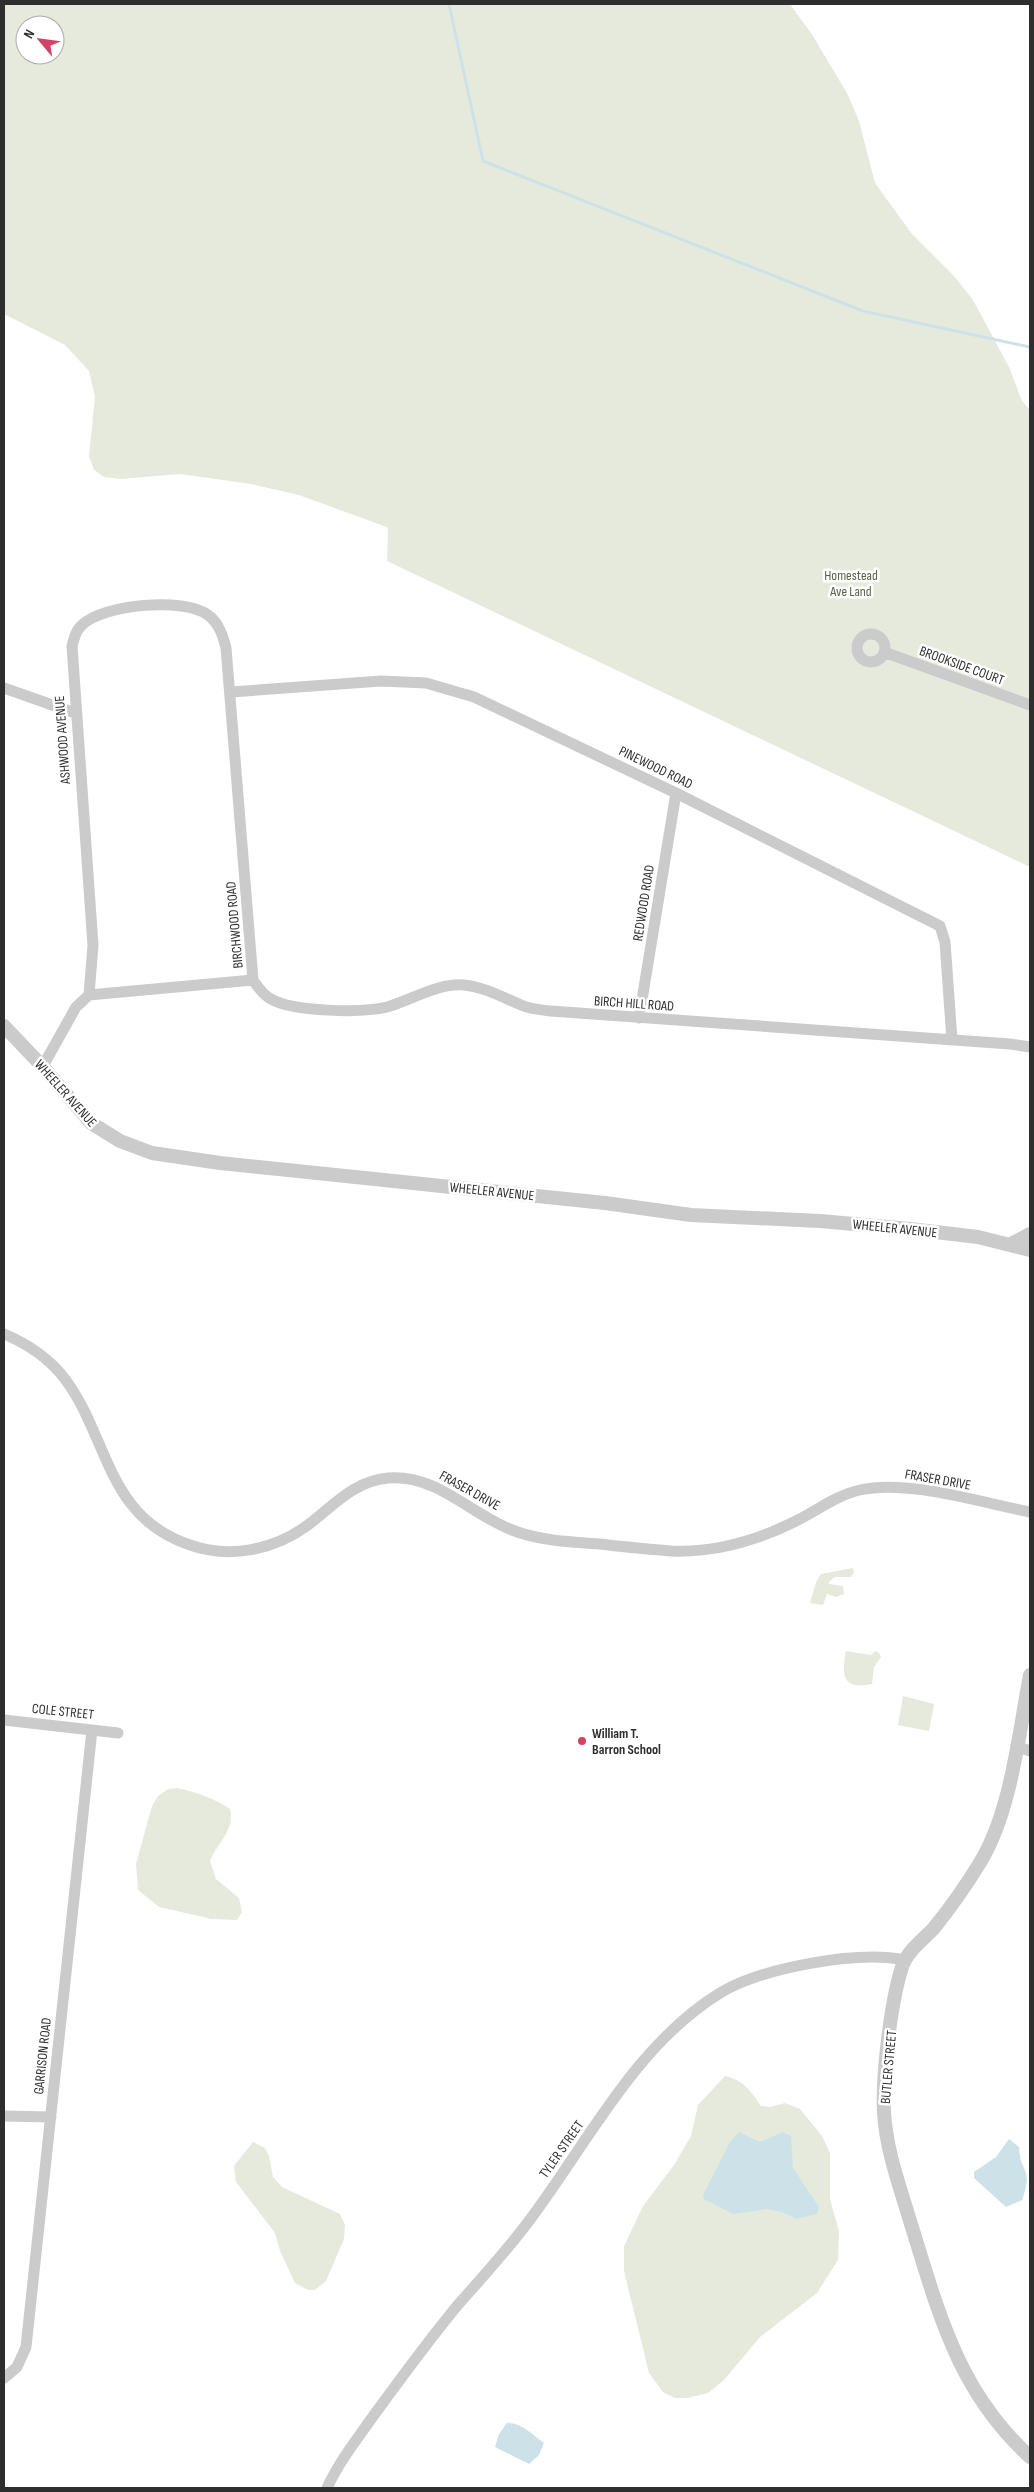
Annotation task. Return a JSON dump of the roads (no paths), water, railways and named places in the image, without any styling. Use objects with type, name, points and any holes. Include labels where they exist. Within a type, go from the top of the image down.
[{"type":"street","name":"ASHWOOD AVENUE","points":[[89,995],[92,930],[75,714],[72,646],[74,635],[81,625],[90,619],[128,607],[194,608],[214,620]]},
{"type":"street","name":"BIRCHWOOD ROAD","points":[[89,995],[254,980],[231,692],[226,648],[214,620]]},
{"type":"street","name":"BROOKSIDE COURT","points":[[884,652],[1030,705]]},
{"type":"street","name":"PINEWOOD ROAD","points":[[231,692],[405,681],[443,686],[489,704],[676,793],[940,926],[945,942],[952,1040]]},
{"type":"street","points":[[4,688],[75,714]]},
{"type":"street","name":"REDWOOD ROAD","points":[[638,1018],[676,793]]},
{"type":"street","name":"BIRCH HILL ROAD","points":[[254,980],[260,990],[271,999],[288,1005],[343,1011],[385,1007],[439,988],[462,985],[485,990],[536,1009],[1030,1047]]},
{"type":"street","points":[[42,1066],[76,1007],[89,995]]},
{"type":"street","name":"WHEELER AVENUE","points":[[4,1026],[42,1066],[82,1115],[100,1130],[130,1146],[163,1155],[220,1163],[605,1203],[691,1215],[820,1221],[978,1237],[1030,1250]]},
{"type":"street","points":[[1011,1244],[1030,1234]]},
{"type":"street","name":"FRASER DRIVE","points":[[4,1334],[33,1348],[67,1382],[118,1488],[134,1508],[170,1537],[202,1548],[235,1552],[278,1542],[309,1524],[353,1488],[386,1478],[410,1478],[432,1484],[510,1529],[532,1536],[554,1540],[668,1550],[714,1550],[743,1543],[779,1529],[842,1496],[873,1488],[910,1488],[1030,1512]]},
{"type":"street","name":"BUTLER STREET","points":[[1030,1675],[1001,1815],[989,1847],[942,1918],[905,1960],[895,1999],[884,2091],[884,2111],[889,2147],[952,2348],[986,2406],[1014,2442],[1030,2457]]},
{"type":"street","name":"COLE STREET","points":[[4,1720],[118,1733]]},
{"type":"street","name":"GARRISON ROAD","points":[[4,2378],[16,2367],[26,2347],[92,1730]]},
{"type":"street","points":[[1016,1746],[1030,1751]]},
{"type":"street","name":"TYLER STREET","points":[[327,2488],[348,2452],[422,2350],[523,2228],[636,2070],[665,2038],[720,1993],[760,1976],[843,1959],[884,1956],[905,1960]]},
{"type":"street","points":[[4,2116],[51,2117]]},
{"type":"water","points":[[739,2132],[760,2142],[783,2132],[791,2136],[793,2168],[819,2207],[817,2214],[796,2219],[782,2212],[767,2209],[733,2214],[704,2199],[703,2195],[730,2142]]},
{"type":"water","points":[[1009,2139],[1019,2147],[1027,2182],[1022,2200],[1006,2207],[974,2178],[974,2172],[996,2157]]},
{"type":"water","points":[[507,2423],[522,2427],[544,2443],[539,2455],[529,2464],[495,2447],[499,2434]]},
{"type":"waterway","points":[[449,4],[483,161],[863,311],[1030,347]]},
{"type":"place","name":"William T. Barron School","points":[[582,1741]]},
{"type":"park label","name":"Homestead Ave Land","points":[[851,584]]}]
